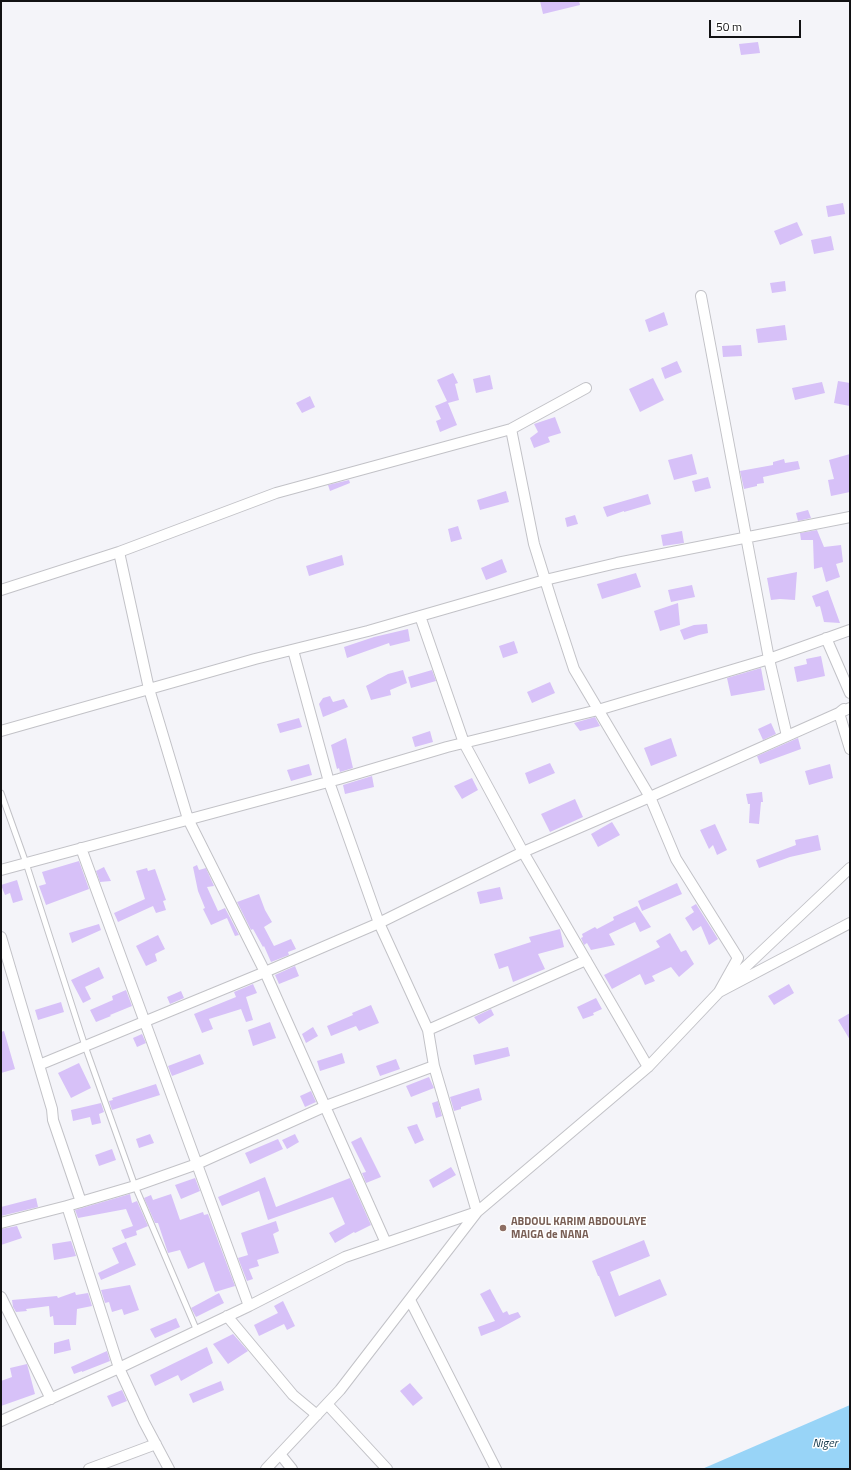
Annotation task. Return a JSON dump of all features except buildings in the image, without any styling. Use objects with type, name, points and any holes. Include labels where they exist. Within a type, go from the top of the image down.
[{"type":"street","points":[[701,296],[745,537],[769,659],[787,736]]},
{"type":"street","points":[[1,590],[119,552],[276,493],[511,429],[586,388]]},
{"type":"street","points":[[511,429],[534,544],[574,669],[650,797],[676,860],[738,958],[719,992]]},
{"type":"street","points":[[1,731],[149,689],[420,616],[545,580],[617,563],[850,517]]},
{"type":"street","points":[[119,552],[149,689],[188,819],[266,972],[386,1243]]},
{"type":"street","points":[[420,616],[464,743],[522,852],[648,1067]]},
{"type":"street","points":[[1,870],[329,782],[464,743],[598,710],[769,659],[850,630]]},
{"type":"street","points":[[826,638],[850,693]]},
{"type":"street","points":[[293,650],[329,782],[379,923],[428,1030],[434,1066],[478,1212]]},
{"type":"street","points":[[839,713],[850,703]]},
{"type":"street","points":[[39,1065],[266,972],[379,923],[522,852],[850,708]]},
{"type":"street","points":[[839,713],[850,749]]},
{"type":"street","points":[[81,848],[249,1306]]},
{"type":"street","points":[[266,1469],[340,1390],[478,1212],[648,1067],[719,992],[850,868]]},
{"type":"street","points":[[719,992],[850,923]]},
{"type":"street","points":[[1,937],[52,1109],[53,1120],[81,1202]]},
{"type":"street","points":[[428,1030],[586,960]]},
{"type":"street","points":[[1,1222],[81,1202],[135,1186],[197,1164],[326,1106],[434,1066]]},
{"type":"street","points":[[67,1206],[119,1368],[144,1422],[170,1469]]},
{"type":"street","points":[[1,1421],[197,1331],[345,1257],[478,1212]]},
{"type":"street","points":[[1,1297],[51,1399]]},
{"type":"street","points":[[410,1300],[496,1469]]},
{"type":"street","points":[[227,1316],[293,1395],[317,1415]]},
{"type":"street","points":[[327,1404],[387,1469]]},
{"type":"street","points":[[90,1469],[156,1444]]},
{"type":"street","points":[[280,1454],[292,1469]]},
{"type":"lane","points":[[1,793],[26,863],[85,1046],[135,1186],[197,1331]]},
{"type":"water","name":"Niger","points":[[850,1405],[850,1469],[702,1469]]},
{"type":"place","name":"ABDOUL KARIM ABDOULAYE MAIGA de NANA","points":[[503,1228]]}]
